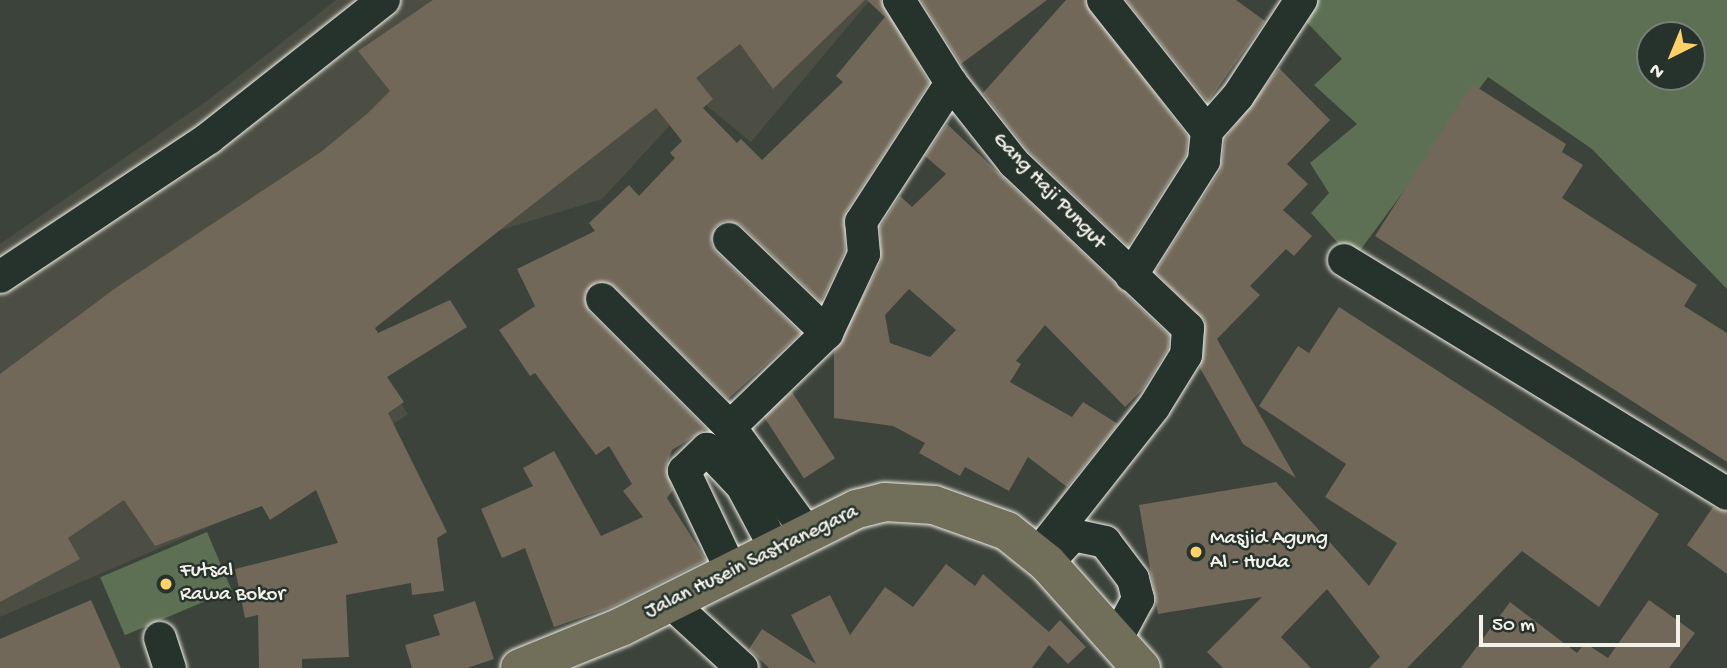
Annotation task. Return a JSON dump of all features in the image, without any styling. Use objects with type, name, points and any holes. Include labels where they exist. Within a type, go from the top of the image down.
[{"type":"main road","name":"Jalan Husein Sastranegara","points":[[520,668],[671,603],[792,542],[885,502],[934,505],[1007,531],[1042,559],[1128,654]]},
{"type":"street","points":[[0,277],[209,138],[384,0]]},
{"type":"street","name":"Gang Haji Pungut","points":[[899,0],[951,83],[1014,163],[1188,328],[1186,355],[1154,407],[1042,559]]},
{"type":"street","points":[[1103,0],[1207,131]]},
{"type":"street","points":[[1131,276],[1204,160],[1207,131],[1238,96],[1301,0]]},
{"type":"street","points":[[730,426],[827,333],[864,254],[861,222],[951,83]]},
{"type":"street","points":[[729,239],[827,333]]},
{"type":"street","points":[[1344,260],[1727,494]]},
{"type":"street","points":[[602,299],[730,426],[792,542]]},
{"type":"street","points":[[732,572],[684,471],[707,449],[792,542]]},
{"type":"street","points":[[1042,559],[1073,536],[1105,542],[1133,579],[1138,599],[1128,654]]},
{"type":"street","points":[[671,603],[742,668]]},
{"type":"street","points":[[160,638],[170,668]]},
{"type":"shaded area","points":[[336,0],[870,0],[751,142],[696,97],[602,199],[445,247],[341,313],[408,414],[301,487],[0,617],[0,244],[207,101]]},
{"type":"green space","points":[[1302,0],[1727,0],[1727,289],[1592,149],[1488,77],[1353,260],[1311,213],[1329,193],[1310,163],[1357,124],[1314,85],[1342,59],[1293,8]]},
{"type":"green space","name":"Futsal Rawa Bokor","points":[[207,532],[232,590],[125,635],[100,577]]},
{"type":"building","points":[[433,0],[865,0],[773,89],[740,44],[696,78],[713,99],[703,108],[737,143],[741,139],[762,160],[843,82],[836,76],[885,17],[867,0],[881,0],[929,83],[846,212],[845,251],[821,302],[741,225],[725,221],[715,227],[711,243],[716,252],[801,333],[728,399],[614,286],[597,282],[585,294],[589,312],[706,429],[672,450],[666,468],[673,490],[667,498],[706,560],[612,607],[554,627],[525,548],[502,558],[481,509],[533,486],[523,468],[554,451],[601,536],[643,517],[623,491],[632,484],[609,446],[596,455],[535,373],[530,376],[499,330],[535,306],[517,269],[595,231],[589,223],[629,185],[639,196],[675,158],[670,153],[682,141],[656,108],[375,328],[378,333],[450,300],[467,327],[387,377],[404,402],[388,413],[447,532],[437,538],[444,591],[412,595],[411,583],[346,595],[349,657],[302,659],[302,668],[259,668],[258,615],[245,618],[235,569],[338,543],[316,490],[270,520],[262,506],[155,546],[124,500],[68,538],[80,559],[0,602],[0,374],[117,287],[321,152],[368,113],[390,91],[358,51]]},
{"type":"building","points":[[921,0],[1047,0],[961,64]]},
{"type":"building","points":[[1066,0],[1085,0],[1188,137],[1186,155],[1128,246],[1028,151],[983,93]]},
{"type":"building","points":[[1126,0],[1236,0],[1265,21],[1208,102]]},
{"type":"building","points":[[1279,68],[1330,120],[1287,164],[1308,184],[1283,210],[1312,236],[1294,256],[1286,249],[1250,286],[1260,295],[1217,339],[1296,478],[1243,444],[1200,368],[1205,321],[1155,272],[1220,171],[1225,139]]},
{"type":"building","points":[[1472,84],[1566,144],[1562,152],[1583,165],[1562,198],[1697,285],[1684,306],[1727,333],[1727,462],[1375,236]]},
{"type":"building","points":[[947,124],[1169,335],[1168,349],[1143,389],[1125,407],[1045,325],[1016,361],[1021,364],[1010,382],[1072,417],[1083,402],[1118,424],[1067,487],[1028,457],[1009,491],[965,467],[960,476],[919,453],[925,443],[893,426],[834,418],[834,352],[881,262],[880,227],[900,196],[912,207],[946,174],[925,156]],"holes":[[[909,289],[956,330],[930,357],[890,343],[885,315]]]},
{"type":"building","points":[[1339,307],[1659,514],[1599,607],[1522,551],[1407,668],[1369,668],[1380,657],[1327,589],[1281,637],[1311,668],[1223,668],[1207,652],[1262,597],[1158,614],[1139,505],[1276,482],[1369,586],[1397,543],[1325,497],[1346,464],[1259,406],[1298,346],[1309,353]]},
{"type":"building","points":[[792,392],[835,458],[804,478],[761,412]]},
{"type":"building","points":[[1713,507],[1727,512],[1727,574],[1687,545]]},
{"type":"building","points":[[946,564],[975,586],[983,574],[1049,632],[1060,620],[1086,647],[1068,664],[1049,645],[1032,668],[769,668],[749,649],[762,629],[816,664],[791,615],[830,595],[850,635],[885,587],[913,607]]},
{"type":"building","points":[[91,600],[121,668],[0,668],[0,639]]},
{"type":"building","points":[[1649,600],[1695,633],[1669,668],[1461,668],[1510,602],[1577,653],[1585,643],[1608,658]]},
{"type":"building","points":[[475,601],[494,659],[467,668],[412,668],[405,645],[440,635],[433,615]]},
{"type":"place","name":"Masjid Agung Al - Huda","points":[[1196,552]]},
{"type":"place","name":"Futsal Rawa Bokor","points":[[166,584]]}]
